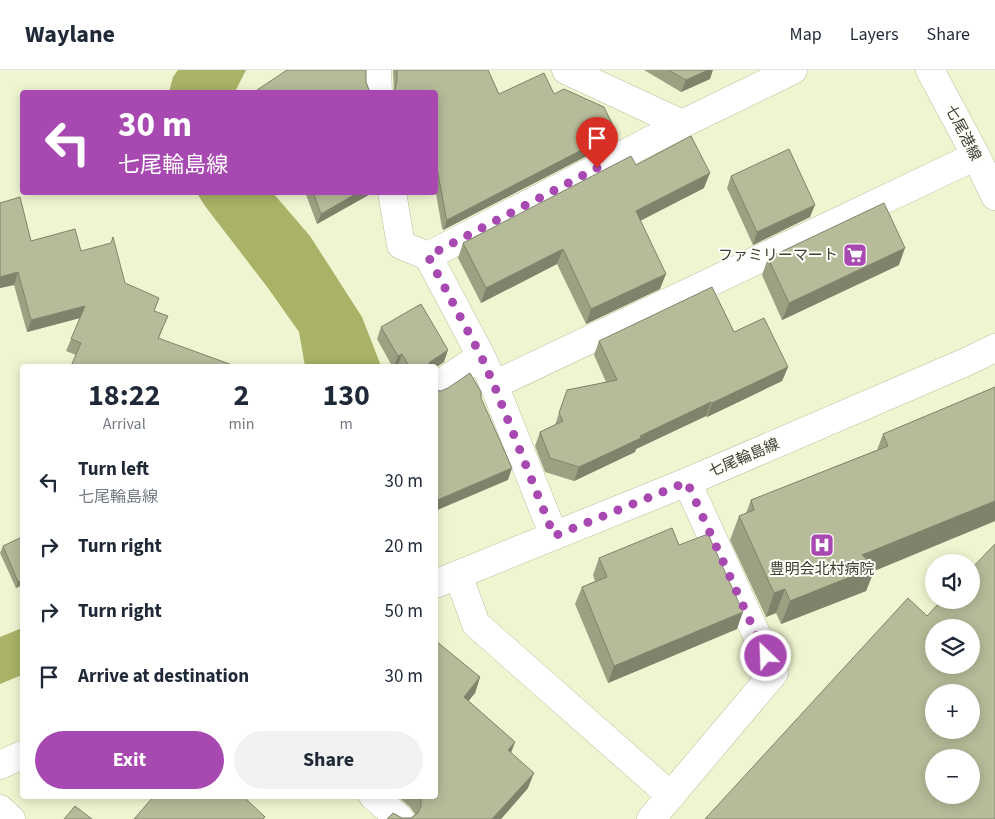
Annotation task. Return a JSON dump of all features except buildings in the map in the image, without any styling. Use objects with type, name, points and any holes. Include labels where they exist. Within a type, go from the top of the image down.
[{"type":"street","points":[[377,70],[378,90]]},
{"type":"street","points":[[566,70],[682,124]]},
{"type":"street","points":[[428,256],[682,124],[792,70]]},
{"type":"street","name":"七尾港線","points":[[930,70],[995,196]]},
{"type":"street","points":[[494,385],[976,156]]},
{"type":"street","points":[[393,195],[401,245],[428,256],[481,356],[554,536]]},
{"type":"street","name":"七尾輪島線","points":[[446,580],[687,482],[995,348]]},
{"type":"street","points":[[438,385],[481,356]]},
{"type":"street","points":[[651,819],[774,673],[687,482]]},
{"type":"street","points":[[446,580],[476,624],[671,796]]},
{"type":"street","points":[[0,765],[20,757]]},
{"type":"street","points":[[377,799],[400,819]]},
{"type":"street","points":[[0,809],[11,819]]},
{"type":"shaded area","points":[[178,70],[246,70],[236,90],[170,90],[173,77]]},
{"type":"shaded area","points":[[198,195],[275,195],[310,236],[362,317],[380,364],[305,364],[299,332]]},
{"type":"shaded area","points":[[20,629],[20,676],[0,684],[0,637]]},
{"type":"place","name":"ファミリーマート","points":[[855,255]]},
{"type":"place","name":"豊明会北村病院","points":[[822,545]]},
{"type":"route","points":[[597,168],[428,256],[481,356],[554,536],[687,482],[766,656]]}]
